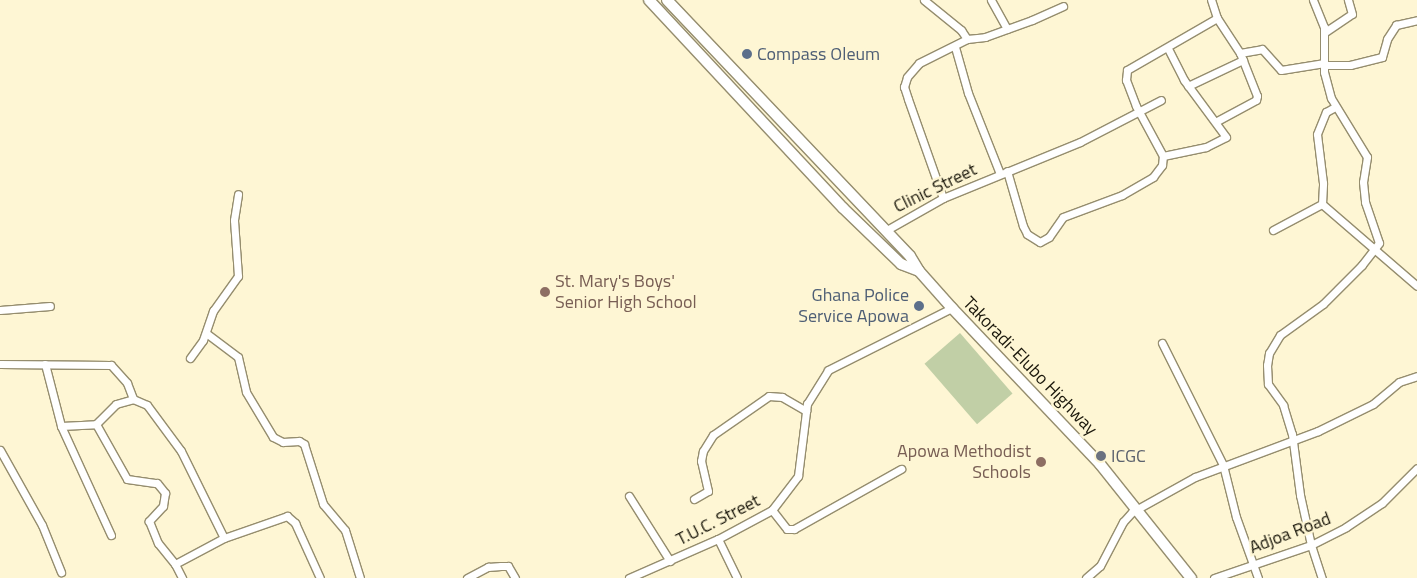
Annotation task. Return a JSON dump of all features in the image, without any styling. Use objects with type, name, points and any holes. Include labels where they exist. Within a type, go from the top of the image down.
[{"type":"highway","name":"Takoradi-Elubo Highway","points":[[650,0],[843,208],[901,264],[919,271]]},
{"type":"highway","name":"Takoradi-Elubo Highway","points":[[667,0],[910,256],[919,271],[952,308],[1094,457],[1138,509],[1191,578]]},
{"type":"street","points":[[924,0],[961,30],[967,39]]},
{"type":"street","points":[[991,0],[1007,28]]},
{"type":"street","points":[[1211,0],[1217,18],[1242,57],[1257,92],[1256,100],[1217,122]]},
{"type":"street","points":[[1313,0],[1325,32],[1324,64],[1335,107],[1366,157],[1363,189],[1366,209],[1378,238],[1375,251],[1323,304],[1286,328],[1269,353],[1268,384],[1283,404],[1292,442],[1310,545],[1322,578]]},
{"type":"street","points":[[1325,32],[1352,14],[1348,0]]},
{"type":"street","points":[[943,198],[912,113],[905,81],[919,63],[955,47],[967,39],[1007,28],[1063,6]]},
{"type":"street","points":[[1007,171],[1023,226],[1032,239],[1040,242],[1049,237],[1064,217],[1122,195],[1153,177],[1162,165],[1163,156],[1138,112],[1126,80],[1127,70],[1217,18]]},
{"type":"street","points":[[1188,86],[1242,57],[1262,49],[1281,70],[1324,64],[1350,65],[1382,57],[1387,40],[1396,25],[1417,20]]},
{"type":"street","points":[[955,47],[968,93],[1000,174]]},
{"type":"street","points":[[1163,156],[1224,139],[1226,135],[1188,86],[1168,48]]},
{"type":"street","name":"Clinic Street","points":[[885,231],[943,198],[1080,142],[1161,100]]},
{"type":"street","points":[[1322,204],[1323,183],[1317,134],[1326,112],[1335,107]]},
{"type":"street","points":[[190,358],[206,333],[213,311],[238,276],[234,220],[238,194]]},
{"type":"street","points":[[1273,230],[1322,204]]},
{"type":"street","points":[[1322,204],[1417,286]]},
{"type":"street","points":[[0,310],[50,306]]},
{"type":"street","name":"T.U.C. Street","points":[[629,578],[718,539],[772,510],[798,476],[806,411],[819,382],[836,364],[952,308]]},
{"type":"street","points":[[206,333],[238,357],[246,392],[273,437],[282,442],[299,441],[304,444],[322,504],[345,530],[360,578]]},
{"type":"street","points":[[1162,344],[1223,465],[1236,517],[1258,578]]},
{"type":"street","points":[[0,364],[111,365],[127,383],[133,399]]},
{"type":"street","points":[[45,364],[61,426],[111,535]]},
{"type":"street","points":[[1086,578],[1100,566],[1123,522],[1138,509],[1223,465],[1292,442],[1366,408],[1399,382],[1417,376]]},
{"type":"street","points":[[694,499],[708,491],[701,461],[702,451],[713,435],[769,396],[782,397],[806,411]]},
{"type":"street","points":[[61,426],[96,424],[116,404],[133,399],[147,405],[164,423],[181,451],[224,538]]},
{"type":"street","points":[[96,424],[128,479],[157,483],[165,493],[162,506],[149,521],[158,543],[175,564],[182,578]]},
{"type":"street","points":[[0,450],[3,461],[42,525],[61,572]]},
{"type":"street","name":"Adjoa Road","points":[[1214,578],[1310,545],[1367,514],[1417,468]]},
{"type":"street","points":[[772,510],[787,529],[794,529],[901,469]]},
{"type":"street","points":[[629,496],[670,561]]},
{"type":"street","points":[[175,564],[224,538],[287,516],[295,523],[320,578]]},
{"type":"street","points":[[718,539],[737,578]]},
{"type":"street","points":[[467,578],[488,567],[508,566],[515,578]]},
{"type":"green space","points":[[960,333],[1012,393],[977,424],[925,364]]},
{"type":"place","name":"Compass Oleum","points":[[747,54]]},
{"type":"place","name":"St. Mary's Boys' Senior High School","points":[[545,292]]},
{"type":"place","name":"Ghana Police Service Apowa","points":[[919,306]]},
{"type":"place","name":"ICGC","points":[[1101,456]]},
{"type":"place","name":"Apowa Methodist Schools","points":[[1041,462]]}]
